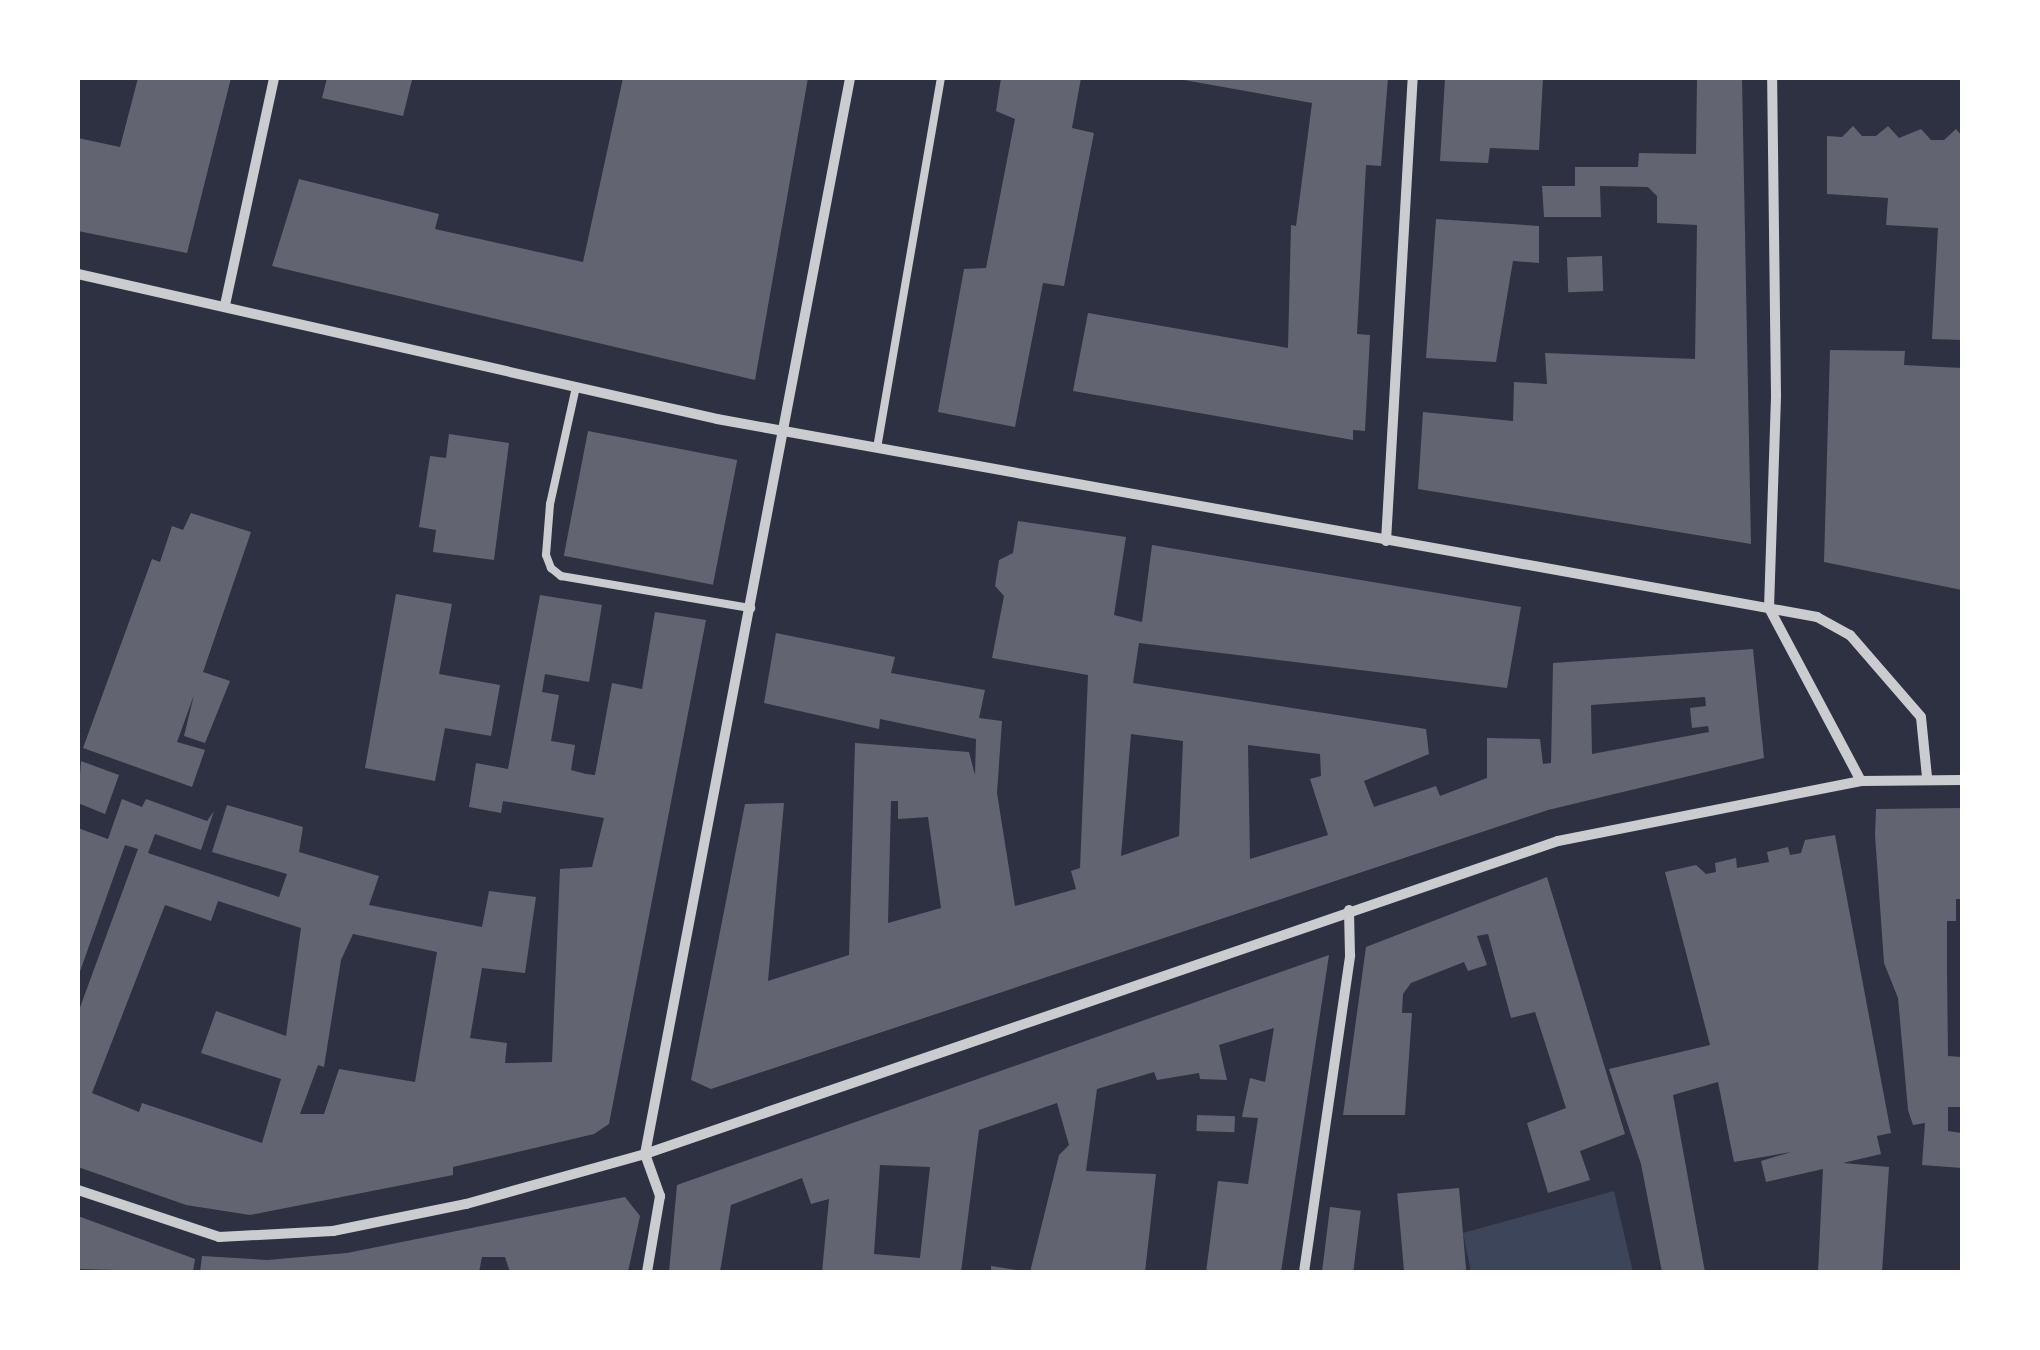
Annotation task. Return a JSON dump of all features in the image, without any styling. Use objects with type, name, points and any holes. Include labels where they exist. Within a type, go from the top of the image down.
[{"type":"street","points":[[224,305],[274,78]]},
{"type":"street","points":[[647,1272],[660,1196],[645,1154],[787,433],[850,78]]},
{"type":"street","points":[[1386,541],[1414,78]]},
{"type":"street","points":[[1772,78],[1776,396],[1770,608],[1861,781]]},
{"type":"street","points":[[78,274],[787,433],[1818,617],[1850,635],[1922,717],[1928,777]]},
{"type":"street","points":[[78,1190],[219,1237],[333,1231],[466,1204],[645,1154],[1558,840],[1861,781],[1928,777],[1962,780]]},
{"type":"street","points":[[1304,1272],[1350,955],[1349,910]]},
{"type":"lane","points":[[877,448],[941,78]]},
{"type":"lane","points":[[576,388],[550,504],[546,555],[552,568],[561,576],[752,608]]},
{"type":"shaded area","points":[[1614,1191],[1633,1272],[1471,1272],[1463,1233]]},
{"type":"building","points":[[138,78],[231,78],[187,253],[78,231],[78,138],[120,147]]},
{"type":"building","points":[[327,78],[421,78],[412,80],[403,116],[322,98]]},
{"type":"building","points":[[623,78],[808,78],[755,380],[272,266],[299,179],[439,214],[435,229],[583,262]]},
{"type":"building","points":[[1001,78],[1081,78],[1072,128],[1094,133],[1064,286],[1043,283],[1015,427],[938,412],[964,269],[986,268],[1015,119],[996,111]]},
{"type":"building","points":[[1173,78],[1388,78],[1381,166],[1366,165],[1357,334],[1370,335],[1365,431],[1353,430],[1353,440],[1073,391],[1088,313],[1288,348],[1291,225],[1296,226],[1312,103]]},
{"type":"building","points":[[1445,78],[1543,78],[1539,150],[1490,148],[1488,163],[1440,161]]},
{"type":"building","points":[[1697,78],[1742,78],[1751,544],[1418,489],[1423,412],[1513,421],[1514,382],[1547,384],[1545,353],[1695,359],[1697,225],[1657,223],[1657,196],[1648,187],[1600,186],[1601,217],[1544,217],[1542,186],[1575,186],[1575,167],[1638,167],[1639,153],[1696,154]]},
{"type":"building","points":[[1853,126],[1862,136],[1876,136],[1888,126],[1899,138],[1921,129],[1931,140],[1944,140],[1956,129],[1962,136],[1962,340],[1932,339],[1938,228],[1886,225],[1888,198],[1827,194],[1827,136],[1842,137]]},
{"type":"building","points":[[1436,219],[1539,226],[1539,263],[1513,261],[1496,362],[1426,358]]},
{"type":"building","points":[[1602,256],[1603,291],[1568,292],[1567,257]]},
{"type":"building","points":[[1830,350],[1905,351],[1904,365],[1962,368],[1962,590],[1824,562]]},
{"type":"building","points":[[588,431],[737,460],[713,585],[564,556]]},
{"type":"building","points":[[449,434],[509,443],[494,560],[433,552],[436,530],[419,527],[430,456],[446,458]]},
{"type":"building","points":[[191,513],[251,532],[203,672],[230,681],[205,743],[184,736],[194,695],[177,742],[205,750],[192,787],[83,748],[152,559],[160,562],[172,526],[183,530]]},
{"type":"building","points":[[1018,521],[1126,537],[1114,615],[1142,622],[1152,545],[1521,607],[1507,688],[1139,643],[1133,683],[1426,729],[1429,754],[1364,781],[1374,807],[1436,786],[1440,796],[1487,778],[1487,738],[1540,739],[1543,764],[1551,763],[1553,663],[1753,649],[1764,758],[1548,810],[711,1089],[691,1080],[745,804],[784,803],[768,981],[849,955],[855,743],[969,752],[975,775],[976,739],[880,719],[879,729],[764,703],[776,633],[895,657],[891,673],[985,690],[979,718],[1002,721],[997,793],[1015,906],[1076,889],[1071,871],[1080,868],[1088,675],[992,658],[1004,596],[995,586],[999,560],[1013,553]],"holes":[[[1705,697],[1706,706],[1690,708],[1692,728],[1708,726],[1709,732],[1592,754],[1591,705]],[[1131,734],[1183,741],[1179,836],[1121,856]],[[1248,745],[1320,754],[1321,776],[1310,779],[1328,835],[1250,859]],[[891,801],[898,801],[898,819],[928,817],[941,908],[888,923]]]},
{"type":"building","points":[[396,594],[452,604],[439,674],[500,685],[491,736],[445,728],[435,781],[365,768]]},
{"type":"building","points":[[540,595],[602,605],[589,682],[545,674],[542,692],[559,695],[551,741],[575,745],[571,770],[586,774],[595,775],[612,683],[642,689],[655,612],[706,620],[609,1124],[594,1134],[453,1167],[453,1175],[250,1215],[186,1205],[78,1167],[78,1013],[138,849],[125,845],[78,977],[78,828],[108,839],[122,799],[142,807],[146,799],[207,821],[214,811],[201,850],[155,834],[148,853],[279,897],[287,874],[212,852],[227,805],[303,827],[299,852],[379,876],[369,905],[482,927],[489,891],[536,897],[525,973],[482,968],[470,1038],[507,1043],[505,1063],[552,1062],[560,869],[592,867],[604,818],[503,801],[501,813],[469,807],[476,763],[508,769]],"holes":[[[218,901],[301,928],[286,1036],[216,1011],[201,1053],[281,1079],[262,1143],[142,1103],[139,1112],[92,1093],[165,905],[211,921]],[[353,934],[437,952],[415,1082],[339,1069],[324,1114],[300,1114],[318,1065],[324,1067],[341,960]]]},
{"type":"building","points":[[81,761],[119,775],[105,814],[78,803]]},
{"type":"building","points":[[1962,808],[1962,899],[1956,899],[1956,921],[1947,921],[1947,968],[1948,1056],[1962,1057],[1962,1107],[1948,1107],[1948,1131],[1962,1133],[1962,1168],[1922,1165],[1925,1123],[1913,1125],[1908,1110],[1898,998],[1884,963],[1875,835],[1876,809]]},
{"type":"building","points":[[1835,835],[1891,1133],[1877,1136],[1881,1154],[1843,1163],[1889,1167],[1882,1272],[1818,1272],[1823,1169],[1766,1182],[1761,1161],[1791,1152],[1734,1162],[1718,1082],[1673,1095],[1705,1272],[1662,1272],[1641,1164],[1609,1069],[1710,1045],[1665,872],[1696,865],[1706,874],[1716,872],[1715,863],[1736,858],[1737,868],[1769,862],[1767,852],[1788,847],[1790,855],[1801,853],[1805,840]]},
{"type":"building","points":[[1547,877],[1625,1134],[1580,1151],[1590,1180],[1548,1193],[1527,1123],[1566,1108],[1535,1012],[1511,1018],[1488,934],[1477,936],[1487,965],[1468,971],[1464,962],[1411,983],[1403,994],[1402,1013],[1412,1013],[1405,1115],[1343,1115],[1366,947]]},
{"type":"building","points":[[1329,955],[1281,1272],[1206,1272],[1218,1181],[1248,1184],[1258,1118],[1242,1117],[1250,1078],[1265,1082],[1274,1028],[1219,1045],[1227,1080],[1200,1079],[1199,1073],[1157,1080],[1154,1072],[1097,1089],[1086,1171],[1156,1174],[1145,1272],[1030,1272],[1059,1155],[1069,1145],[1057,1103],[979,1130],[961,1272],[822,1272],[829,1199],[811,1204],[802,1178],[731,1205],[720,1272],[669,1272],[677,1185]],"holes":[[[880,1165],[930,1167],[920,1258],[874,1254]]]},
{"type":"building","points":[[1197,1115],[1235,1116],[1234,1132],[1196,1131]]},
{"type":"building","points":[[1459,1188],[1466,1272],[1404,1272],[1397,1193]]},
{"type":"building","points":[[625,1197],[640,1216],[628,1272],[510,1272],[505,1257],[482,1257],[479,1272],[200,1272],[202,1256],[267,1260],[347,1253]]},
{"type":"building","points":[[1330,1207],[1361,1211],[1353,1272],[1322,1272]]},
{"type":"building","points":[[78,1216],[195,1259],[193,1272],[78,1269]]},
{"type":"building","points":[[991,1266],[1030,1272],[991,1272]]}]
